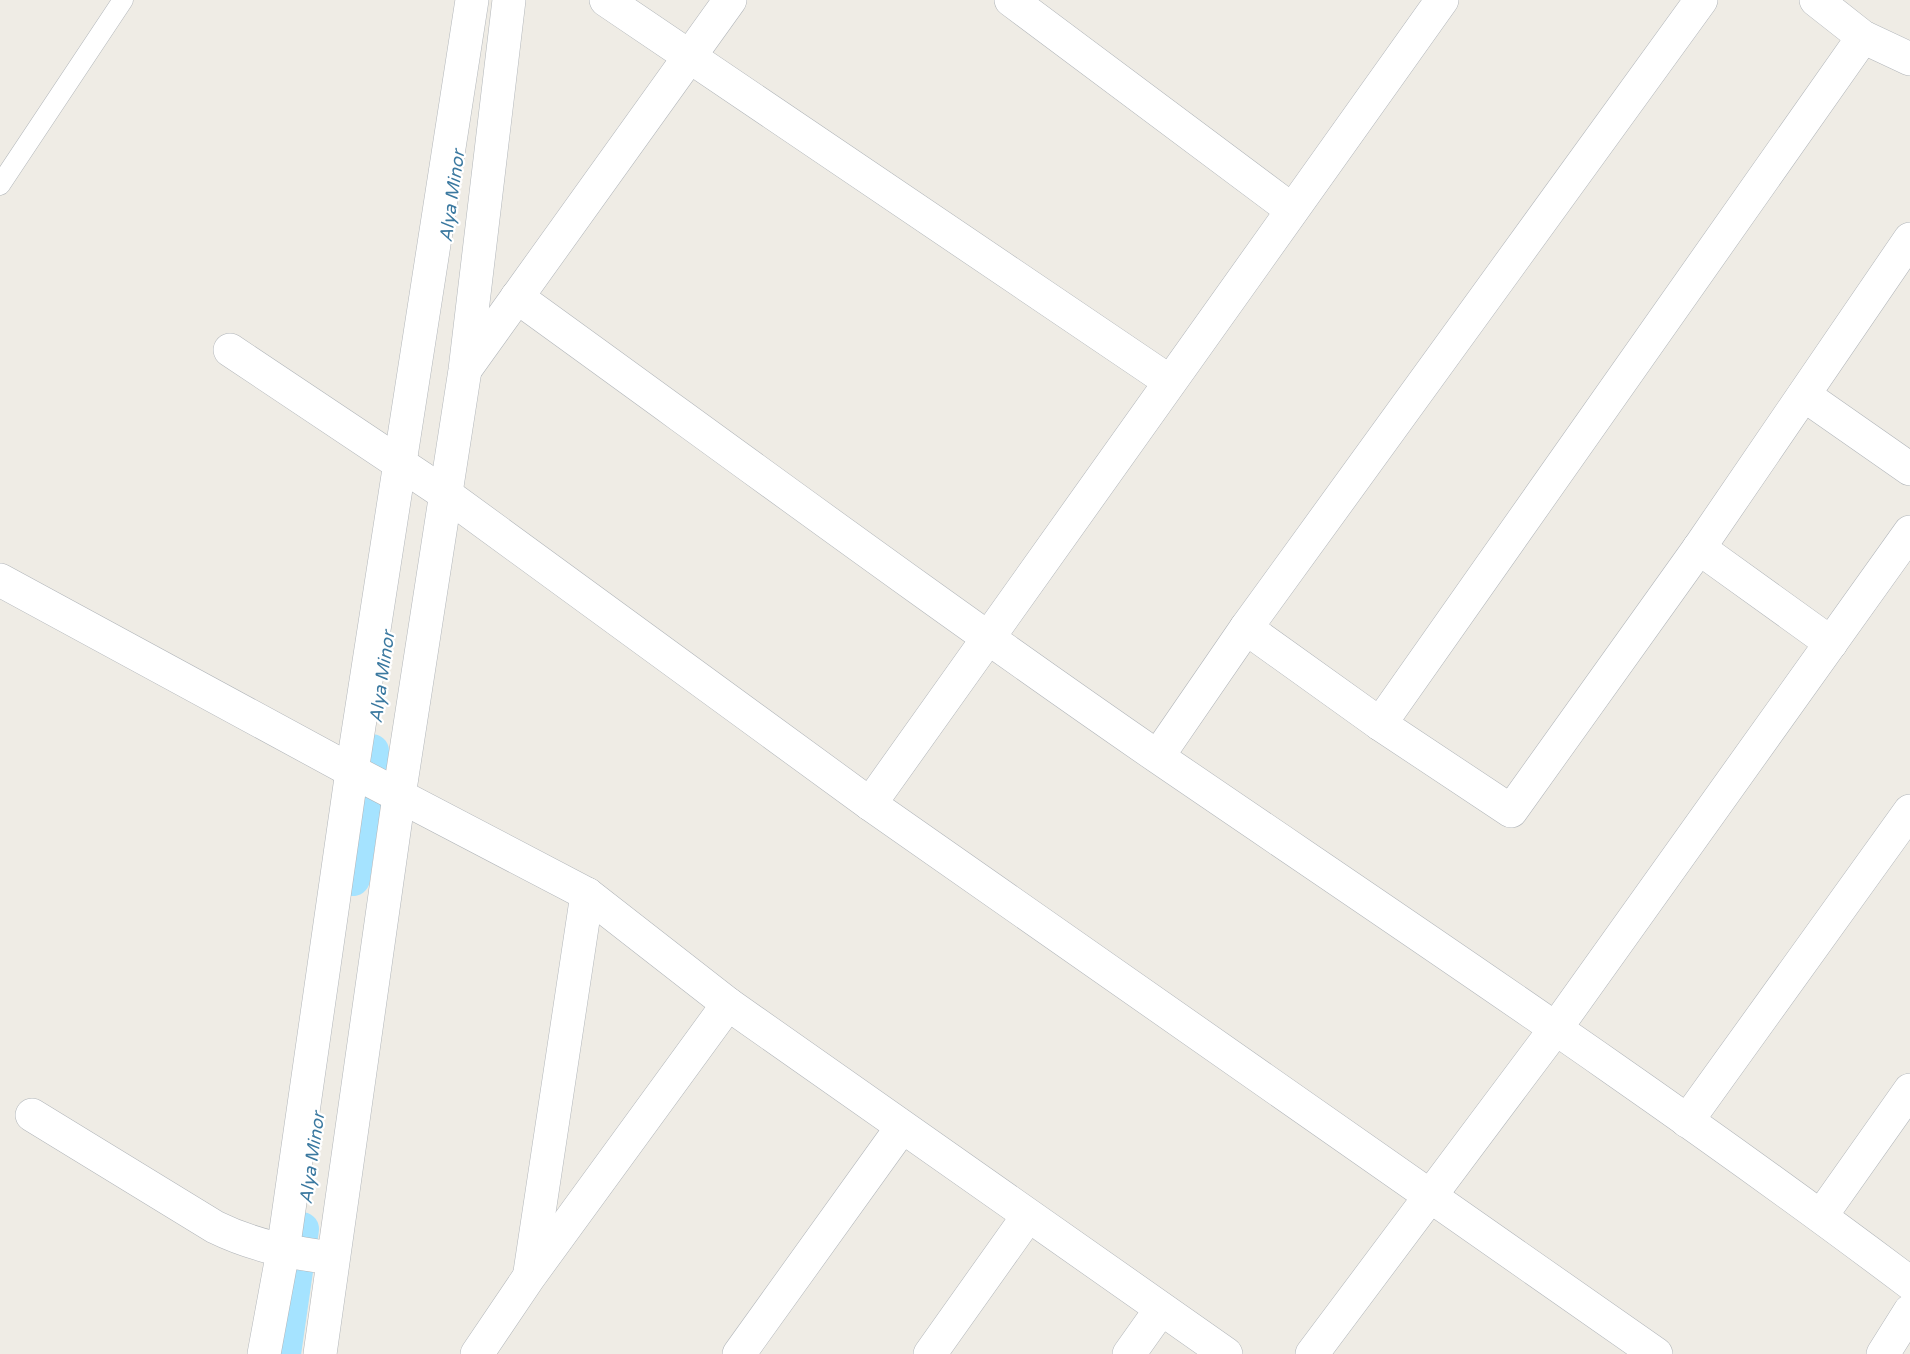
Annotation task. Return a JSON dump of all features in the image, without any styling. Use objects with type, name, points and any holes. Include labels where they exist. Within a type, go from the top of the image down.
[{"type":"street","points":[[328,1352],[307,1254],[352,771],[472,0]]},
{"type":"street","points":[[264,1354],[307,1254],[399,796],[465,369],[509,0]]},
{"type":"street","points":[[606,0],[1169,381]]},
{"type":"street","points":[[465,369],[730,0]]},
{"type":"street","points":[[1011,0],[1292,210]]},
{"type":"street","points":[[1158,756],[1246,628],[1701,0]]},
{"type":"street","points":[[1816,0],[1863,37],[1910,59]]},
{"type":"street","points":[[870,804],[1292,210],[1432,4]]},
{"type":"street","points":[[1380,724],[1863,37]]},
{"type":"street","points":[[1246,628],[1380,724],[1512,811],[1699,548],[1910,239]]},
{"type":"street","points":[[518,297],[987,637],[1556,1028],[1821,1216],[1910,1283]]},
{"type":"street","points":[[230,350],[447,495],[870,804],[1656,1354]]},
{"type":"street","points":[[1804,395],[1910,469]]},
{"type":"street","points":[[1312,1354],[1556,1028],[1910,532]]},
{"type":"street","points":[[1699,548],[1831,644]]},
{"type":"street","points":[[0,580],[352,771],[587,894],[728,1004],[1226,1354]]},
{"type":"street","points":[[1687,1121],[1905,831]]},
{"type":"street","points":[[529,1277],[587,894]]},
{"type":"street","points":[[477,1354],[529,1277],[728,1004]]},
{"type":"street","points":[[1821,1216],[1910,1090]]},
{"type":"street","points":[[33,1115],[215,1227],[247,1242],[307,1254]]},
{"type":"street","points":[[739,1354],[902,1127]]},
{"type":"street","points":[[930,1354],[1028,1216]]},
{"type":"street","points":[[1129,1354],[1161,1309]]},
{"type":"street","points":[[1883,1354],[1910,1311]]},
{"type":"lane","points":[[0,185],[123,0]]},
{"type":"waterway","name":"Alya Minor","points":[[353,879],[372,751]]},
{"type":"waterway","name":"Alya Minor","points":[[284,1354],[302,1229]]}]
